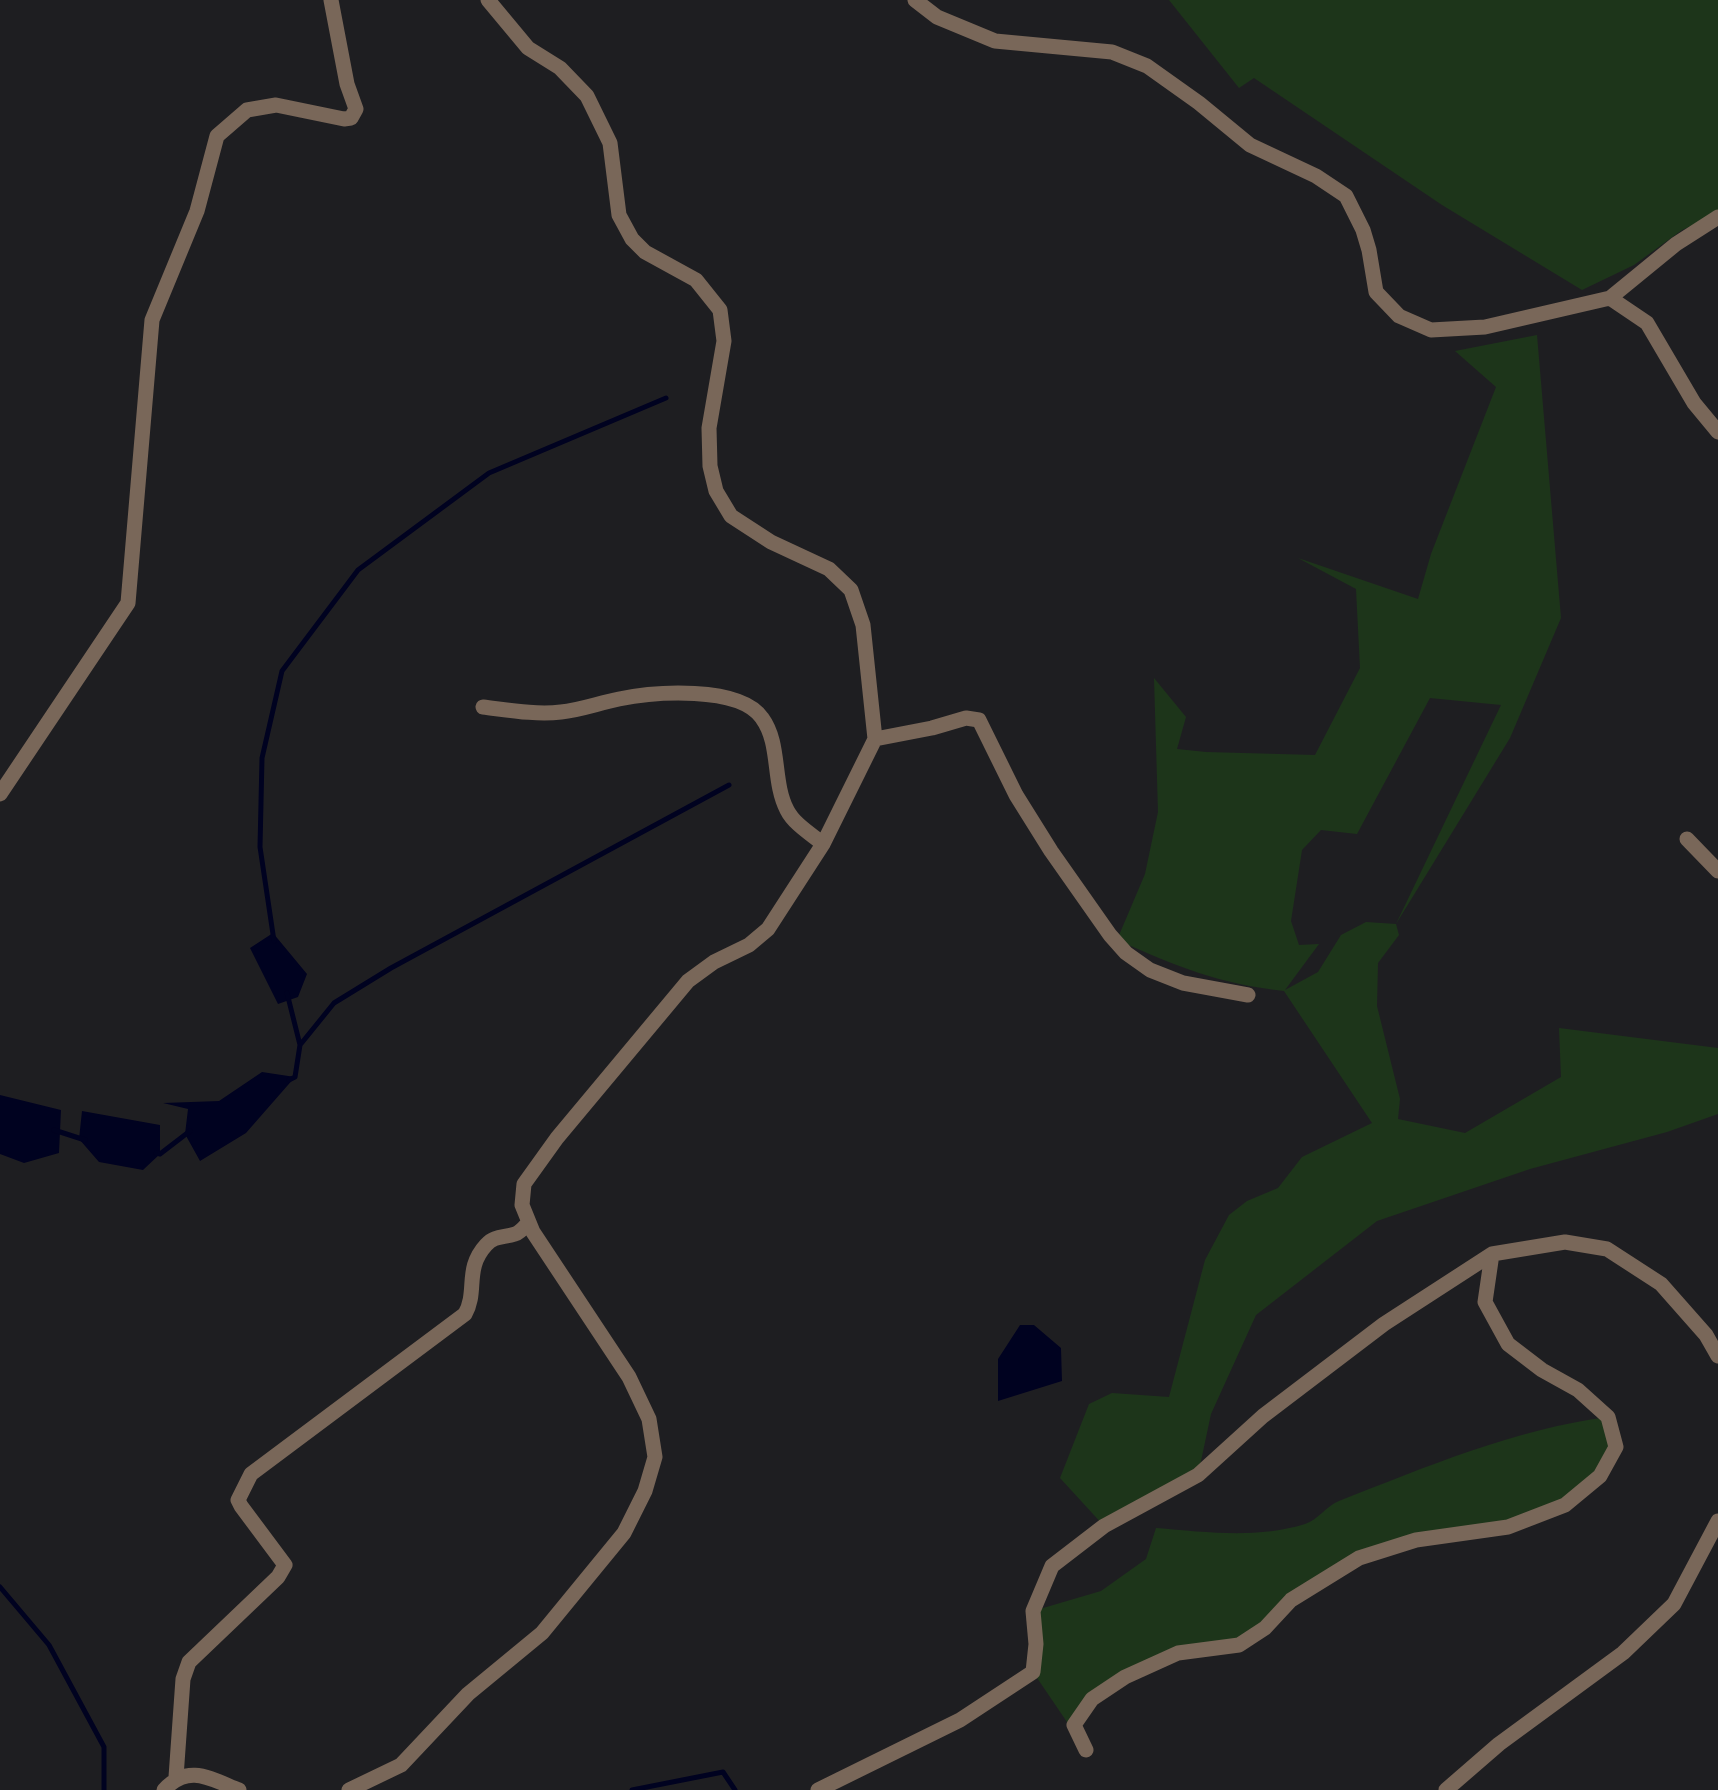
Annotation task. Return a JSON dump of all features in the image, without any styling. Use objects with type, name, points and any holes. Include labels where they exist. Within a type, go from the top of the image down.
[{"type":"street","points":[[0,794],[128,603],[152,320],[197,212],[217,136],[247,110],[276,105],[344,119],[354,114],[356,109],[347,84],[331,0]]},
{"type":"street","points":[[349,1790],[401,1765],[468,1694],[542,1633],[624,1533],[645,1491],[655,1457],[649,1419],[629,1377],[533,1232],[522,1205],[524,1184],[557,1138],[688,981],[714,963],[749,945],[768,929],[823,844],[875,739],[863,625],[851,590],[829,569],[771,542],[731,516],[716,490],[710,466],[709,428],[724,341],[720,310],[696,280],[645,252],[632,239],[619,215],[610,143],[587,96],[560,68],[528,48],[488,0]]},
{"type":"street","points":[[915,0],[937,16],[994,41],[1112,52],[1147,66],[1199,103],[1250,145],[1316,176],[1346,196],[1370,250],[1376,292],[1399,316],[1431,330],[1485,327],[1610,298],[1676,244],[1718,218]]},
{"type":"street","points":[[1610,298],[1647,323],[1694,403],[1718,432]]},
{"type":"street","points":[[483,707],[562,712],[620,699],[672,694],[725,696],[747,705],[760,715],[770,730],[779,787],[786,809],[800,825],[823,844]]},
{"type":"street","points":[[875,739],[932,728],[966,718],[979,720],[1016,795],[1051,851],[1126,953],[1150,970],[1183,983],[1248,995]]},
{"type":"street","points":[[1687,839],[1718,871]]},
{"type":"street","points":[[164,1790],[176,1777],[183,1679],[189,1662],[278,1577],[285,1565],[238,1500],[245,1483],[251,1474],[465,1314],[470,1305],[473,1267],[485,1245],[494,1238],[513,1235],[529,1222]]},
{"type":"street","points":[[818,1790],[960,1720],[1033,1672],[1036,1644],[1033,1611],[1052,1566],[1104,1526],[1198,1475],[1263,1416],[1384,1324],[1492,1254],[1564,1242],[1607,1249],[1661,1284],[1706,1335],[1718,1356]]},
{"type":"street","points":[[1086,1749],[1074,1725],[1092,1699],[1125,1677],[1178,1653],[1239,1645],[1265,1628],[1291,1600],[1359,1558],[1416,1540],[1508,1527],[1565,1505],[1600,1476],[1616,1447],[1608,1417],[1578,1390],[1542,1370],[1508,1344],[1485,1302],[1492,1254]]},
{"type":"street","points":[[1446,1790],[1499,1744],[1623,1653],[1674,1604],[1718,1521]]},
{"type":"street","points":[[176,1777],[195,1775],[238,1790]]},
{"type":"green space","points":[[1169,0],[1718,0],[1718,212],[1682,230],[1634,265],[1582,290],[1442,205],[1254,78],[1239,88]]},
{"type":"green space","points":[[1537,335],[1561,618],[1510,738],[1396,924],[1399,935],[1378,963],[1377,1006],[1400,1099],[1398,1119],[1465,1133],[1561,1077],[1559,1028],[1718,1048],[1718,1114],[1667,1132],[1530,1169],[1377,1221],[1256,1315],[1211,1414],[1198,1475],[1104,1526],[1060,1478],[1089,1404],[1112,1393],[1169,1397],[1205,1260],[1229,1215],[1247,1201],[1278,1188],[1302,1157],[1372,1123],[1284,991],[1239,984],[1198,973],[1117,940],[1145,874],[1158,812],[1154,678],[1186,717],[1177,749],[1315,755],[1360,668],[1356,589],[1298,558],[1418,599],[1431,554],[1496,387],[1455,351]],"holes":[[[1430,698],[1501,705],[1396,924],[1366,922],[1341,935],[1318,972],[1285,990],[1319,944],[1299,945],[1291,921],[1302,850],[1321,830],[1357,834]]]},
{"type":"green space","points":[[1608,1417],[1618,1455],[1565,1505],[1359,1558],[1239,1645],[1178,1653],[1125,1677],[1074,1725],[1086,1750],[1033,1672],[1033,1611],[1101,1591],[1146,1559],[1156,1528],[1231,1533],[1287,1529],[1310,1522],[1339,1501],[1471,1451],[1539,1430]]},
{"type":"water","points":[[273,933],[307,974],[298,997],[278,1004],[250,948]]},
{"type":"water","points":[[262,1072],[295,1077],[246,1133],[200,1161],[185,1134],[188,1109],[163,1103],[219,1101]]},
{"type":"water","points":[[0,1095],[61,1110],[59,1153],[24,1163],[0,1154]]},
{"type":"water","points":[[82,1111],[160,1125],[160,1154],[143,1170],[99,1162],[79,1139]]},
{"type":"water","points":[[1020,1325],[1034,1325],[1061,1348],[1062,1381],[998,1401],[998,1359]]},
{"type":"waterway","points":[[274,941],[260,847],[262,758],[282,671],[358,570],[489,473],[666,398]]},
{"type":"waterway","points":[[300,1045],[334,1003],[391,968],[729,785]]},
{"type":"waterway","points":[[287,993],[300,1045],[295,1077],[289,1080]]},
{"type":"waterway","points":[[54,1130],[85,1140]]},
{"type":"waterway","points":[[156,1153],[160,1154],[190,1131]]},
{"type":"waterway","points":[[0,1587],[49,1645],[104,1747],[104,1790]]},
{"type":"waterway","points":[[632,1790],[723,1772],[735,1790]]}]
